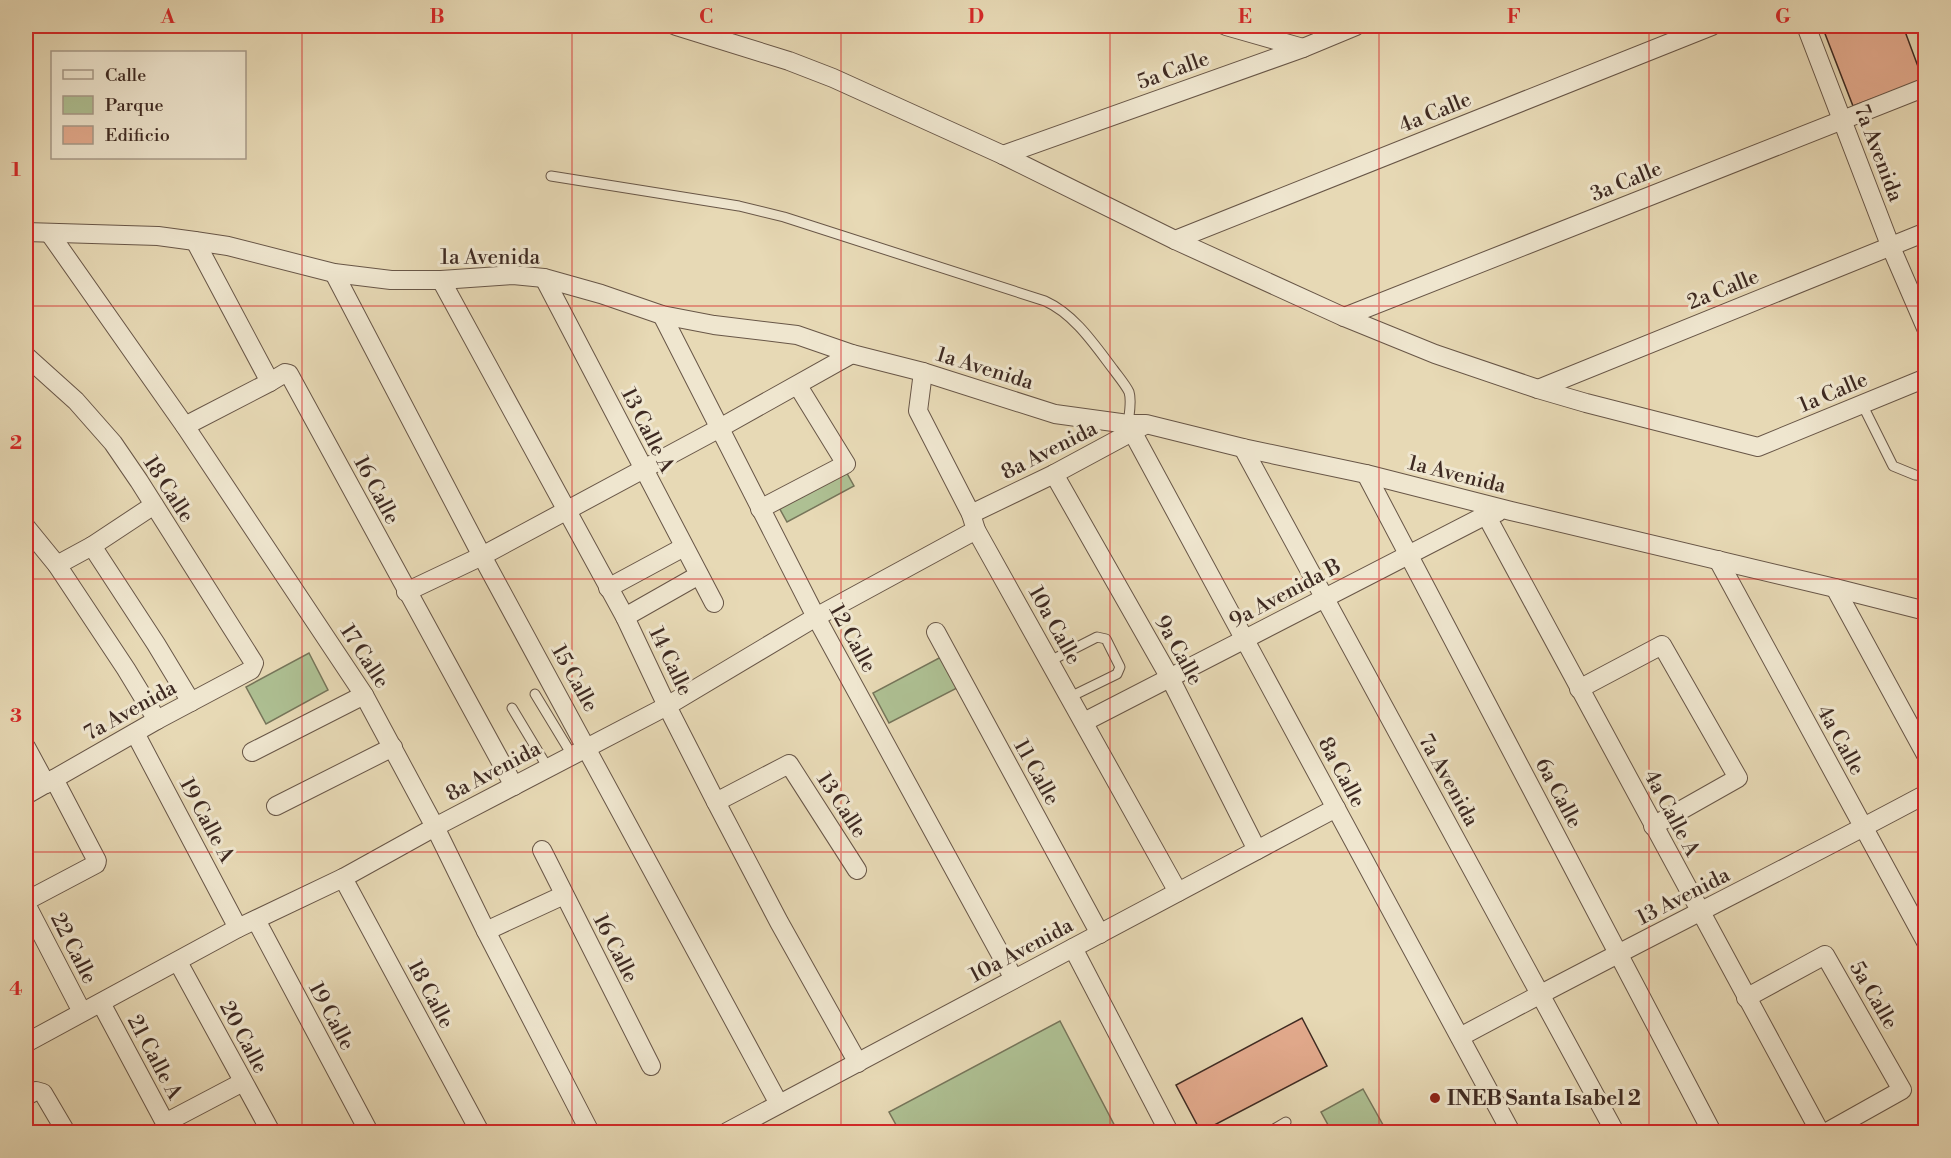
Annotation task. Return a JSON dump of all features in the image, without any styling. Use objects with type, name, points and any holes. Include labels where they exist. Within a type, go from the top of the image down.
[{"type":"street","points":[[675,26],[833,78],[1003,155],[1175,240],[1344,317],[1435,354],[1538,389]]},
{"type":"street","points":[[1226,26],[1303,48]]},
{"type":"street","name":"5a Calle","points":[[1003,155],[1303,48],[1356,26]]},
{"type":"street","name":"4a Calle","points":[[1175,240],[1712,26]]},
{"type":"street","name":"7a Avenida","points":[[1806,26],[1890,245],[1926,328]]},
{"type":"street","name":"3a Calle","points":[[1344,317],[1926,87]]},
{"type":"street","name":"1a Avenida","points":[[26,232],[158,236],[228,246],[334,273],[391,280],[441,280],[504,275],[544,278],[662,315],[714,325],[797,335],[852,354],[922,372],[1055,414],[1136,427],[1366,474],[1926,611]]},
{"type":"street","name":"2a Calle","points":[[1538,389],[1926,232]]},
{"type":"street","name":"17 Calle","points":[[50,234],[185,426],[364,695],[435,827],[590,1132]]},
{"type":"street","points":[[185,426],[270,382],[195,241]]},
{"type":"street","name":"15 Calle","points":[[334,273],[482,556],[579,751],[779,1104]]},
{"type":"street","name":"13 Calle A","points":[[544,278],[714,603]]},
{"type":"street","name":"14 Calle","points":[[441,280],[625,617],[716,802],[779,922],[858,1063]]},
{"type":"street","name":"12 Calle","points":[[662,315],[718,429],[816,616],[1014,979]]},
{"type":"street","points":[[406,592],[482,556],[798,386],[852,354]]},
{"type":"street","name":"18 Calle","points":[[26,356],[76,401],[112,443],[254,663]]},
{"type":"street","name":"10a Calle","points":[[922,372],[918,411],[974,522],[1178,892]]},
{"type":"street","name":"16 Calle","points":[[270,382],[285,373],[289,374],[406,592],[514,786]]},
{"type":"street","name":"1a Calle","points":[[1538,389],[1758,447],[1926,378]]},
{"type":"street","points":[[760,509],[846,464],[798,386]]},
{"type":"street","name":"8a Avenida","points":[[26,1043],[238,928],[343,878],[435,827],[667,706],[1136,427]]},
{"type":"street","name":"8a Calle","points":[[1136,427],[1245,639],[1511,1132]]},
{"type":"street","name":"7a Avenida","points":[[1243,448],[1615,1132]]},
{"type":"street","name":"9a Calle","points":[[1054,474],[1170,678],[1257,850]]},
{"type":"street","name":"6a Calle","points":[[1366,474],[1712,1132]]},
{"type":"street","points":[[57,565],[92,546],[154,505]]},
{"type":"street","name":"9a Avenida B","points":[[1084,722],[1407,554],[1486,515],[1510,511]]},
{"type":"street","name":"4a Calle A","points":[[1486,515],[1820,1132]]},
{"type":"street","points":[[26,527],[57,565],[157,720]]},
{"type":"street","points":[[92,546],[191,702]]},
{"type":"street","points":[[608,588],[684,547]]},
{"type":"street","name":"4a Calle","points":[[1718,560],[1926,942]]},
{"type":"street","points":[[625,617],[699,575]]},
{"type":"street","points":[[1835,588],[1926,755]]},
{"type":"street","name":"11 Calle","points":[[936,632],[1100,934]]},
{"type":"street","points":[[1580,689],[1662,645],[1738,778],[1653,826]]},
{"type":"street","name":"7a Avenida","points":[[26,795],[157,720],[251,670],[254,663]]},
{"type":"street","points":[[252,752],[364,695]]},
{"type":"street","name":"19 Calle A","points":[[135,733],[238,928]]},
{"type":"street","points":[[26,747],[50,782],[97,861],[96,864],[26,903]]},
{"type":"street","points":[[276,806],[393,747]]},
{"type":"street","name":"13 Calle","points":[[716,802],[789,764],[856,870]]},
{"type":"street","name":"13 Avenida","points":[[1460,1037],[1926,794]]},
{"type":"street","name":"10a Avenida","points":[[727,1132],[1336,808]]},
{"type":"street","name":"16 Calle","points":[[542,850],[651,1066]]},
{"type":"street","name":"18 Calle","points":[[343,878],[480,1132]]},
{"type":"street","points":[[486,931],[564,895]]},
{"type":"street","name":"22 Calle","points":[[26,903],[82,1012]]},
{"type":"street","name":"19 Calle","points":[[256,920],[369,1132]]},
{"type":"street","points":[[1073,948],[1170,1132]]},
{"type":"street","name":"5a Calle","points":[[1746,998],[1825,955],[1902,1090],[1827,1132]]},
{"type":"street","name":"20 Calle","points":[[178,962],[271,1132]]},
{"type":"street","name":"21 Calle A","points":[[101,1004],[167,1128]]},
{"type":"street","points":[[167,1128],[243,1082]]},
{"type":"street","points":[[26,1096],[36,1091],[43,1093],[66,1132]]},
{"type":"lane","points":[[551,176],[740,206],[784,217],[1045,301],[1056,306],[1077,325],[1126,388],[1136,427]]},
{"type":"lane","points":[[1862,404],[1893,466],[1915,475],[1926,476]]},
{"type":"lane","points":[[1050,661],[1097,637],[1107,639],[1120,667],[1118,674],[1070,697]]},
{"type":"lane","points":[[535,694],[579,751]]},
{"type":"lane","points":[[512,708],[548,768]]},
{"type":"lane","points":[[1269,1132],[1286,1122]]},
{"type":"green space","points":[[839,459],[854,486],[787,522],[772,495]]},
{"type":"green space","points":[[309,653],[328,690],[266,724],[246,687]]},
{"type":"green space","points":[[941,657],[957,688],[889,723],[873,693]]},
{"type":"green space","points":[[1060,1021],[1118,1132],[900,1132],[889,1112]]},
{"type":"green space","points":[[1363,1089],[1387,1132],[1332,1132],[1321,1112]]},
{"type":"building","points":[[1822,26],[1903,26],[1923,80],[1853,106]]},
{"type":"building","points":[[1926,235],[1926,259],[1917,238]]},
{"type":"building","points":[[1302,1018],[1327,1066],[1201,1132],[1176,1085]]},
{"type":"place","name":"INEB Santa Isabel 2","points":[[1435,1098]]}]
